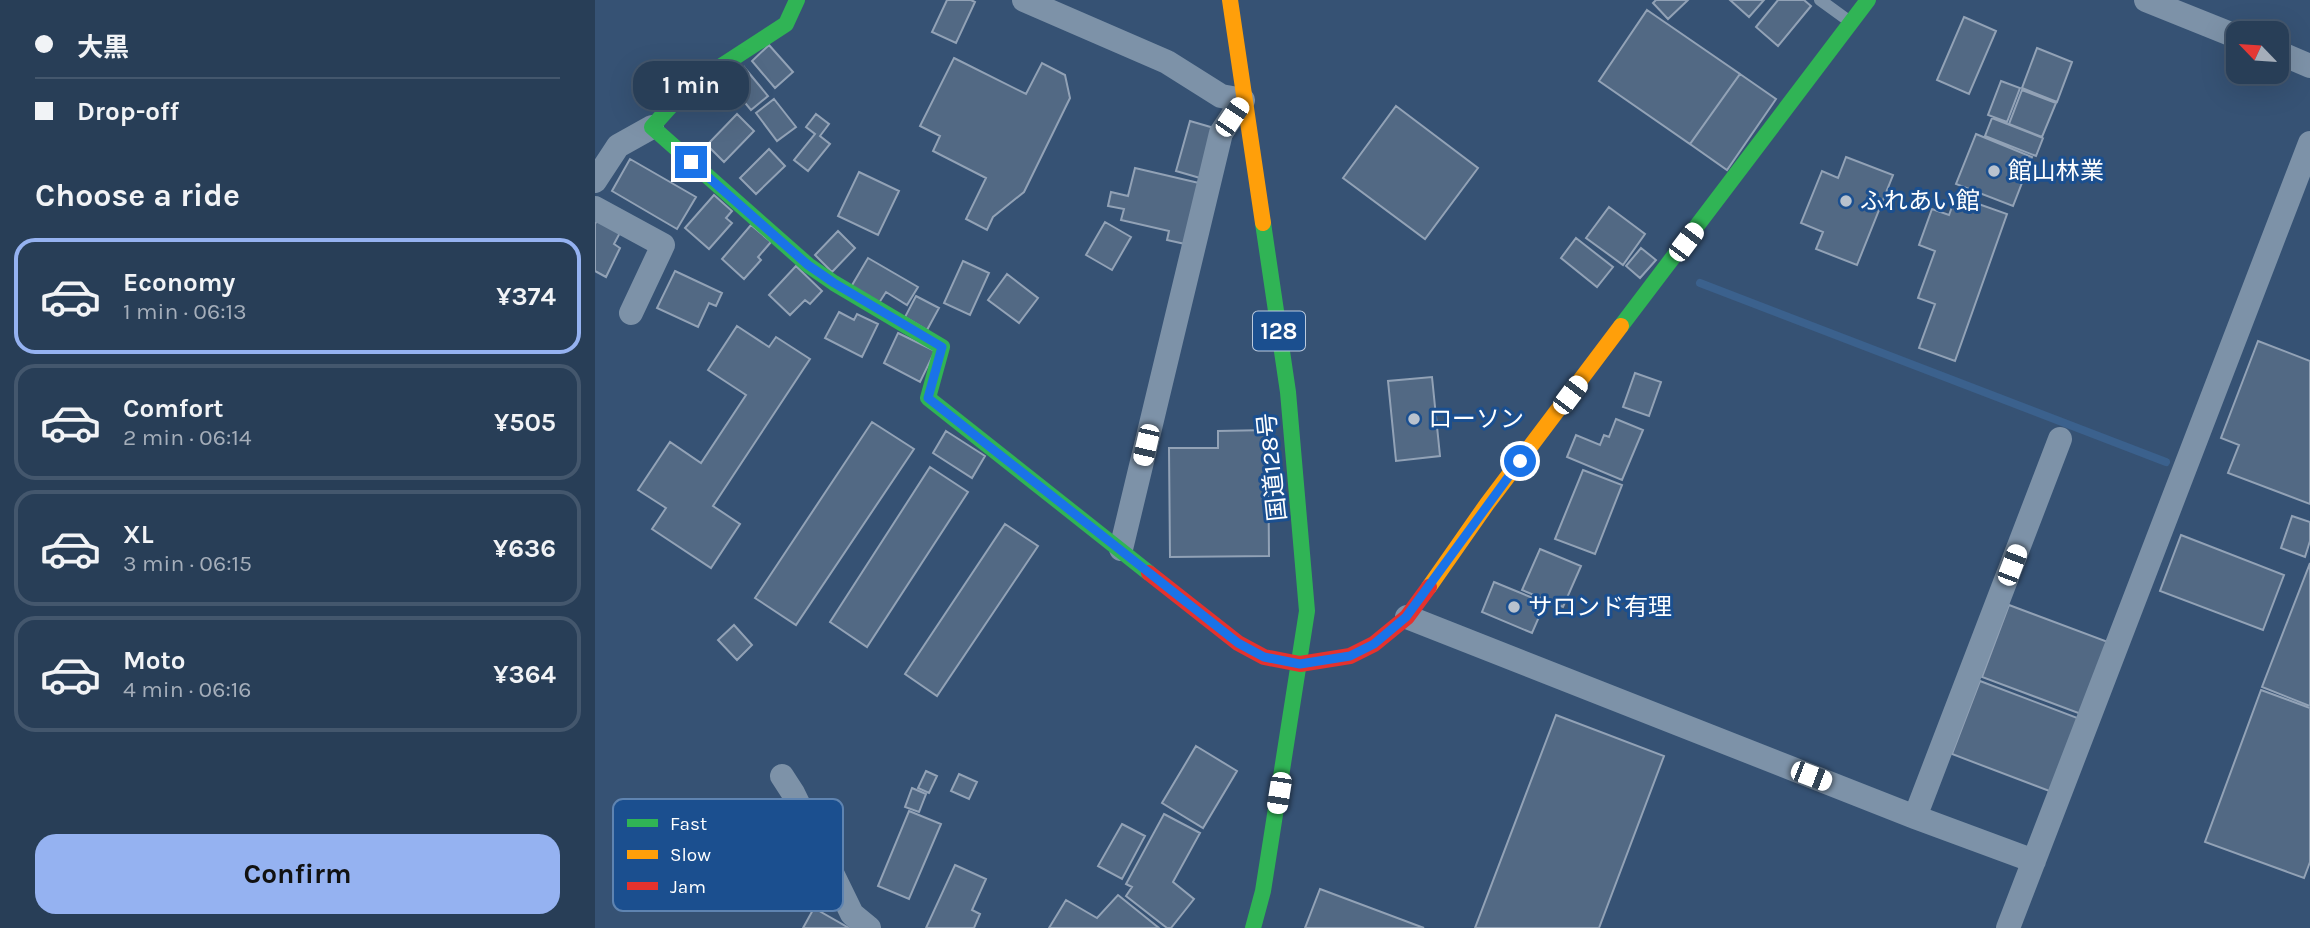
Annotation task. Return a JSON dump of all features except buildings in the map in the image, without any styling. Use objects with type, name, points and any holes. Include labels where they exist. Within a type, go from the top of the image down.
[{"type":"main road","points":[[797,0],[786,24],[686,89],[652,127],[808,265],[942,347],[928,398],[1238,643],[1264,657],[1300,664],[1350,656],[1374,644],[1406,617],[1487,505],[1868,0]]},
{"type":"main road","name":"国道128号","points":[[1230,0],[1288,392],[1307,611],[1263,891],[1253,928]]},
{"type":"street","points":[[1024,0],[1167,62],[1221,96],[1243,100],[1221,133],[1121,549]]},
{"type":"street","points":[[2147,0],[2226,32]]},
{"type":"street","points":[[2289,57],[2310,65]]},
{"type":"street","points":[[595,181],[618,146],[652,127]]},
{"type":"street","points":[[2008,928],[2310,143]]},
{"type":"street","points":[[595,208],[663,245],[631,313]]},
{"type":"street","points":[[1915,817],[2060,439]]},
{"type":"street","points":[[1406,617],[2034,861]]},
{"type":"street","points":[[782,776],[796,799]]},
{"type":"street","points":[[843,896],[852,914],[869,928]]},
{"type":"lane","points":[[1820,0],[1852,24]]},
{"type":"waterway","points":[[1700,283],[2166,462]]},
{"type":"traffic: fast","points":[[797,0],[786,24],[686,89],[652,127],[808,265],[942,347],[928,398],[1149,573]]},
{"type":"traffic: fast","points":[[1621,326],[1868,0]]},
{"type":"traffic: fast","points":[[1253,928],[1263,891],[1307,611],[1288,392],[1263,223]]},
{"type":"traffic: slow","points":[[1230,0],[1263,223]]},
{"type":"traffic: slow","points":[[1429,587],[1487,504],[1621,326]]},
{"type":"traffic: jam","points":[[1149,573],[1238,643],[1264,657],[1300,664],[1350,656],[1374,644],[1407,617],[1429,587]]},
{"type":"place","name":"館山林業","points":[[1994,171]]},
{"type":"place","name":"ふれあい館","points":[[1846,201]]},
{"type":"place","name":"ローソン","points":[[1414,419]]},
{"type":"place","name":"サロンド有理","points":[[1514,607]]},
{"type":"route","points":[[691,162],[808,265],[942,347],[928,398],[1238,643],[1264,657],[1300,664],[1350,656],[1374,644],[1406,617],[1520,461]]}]
